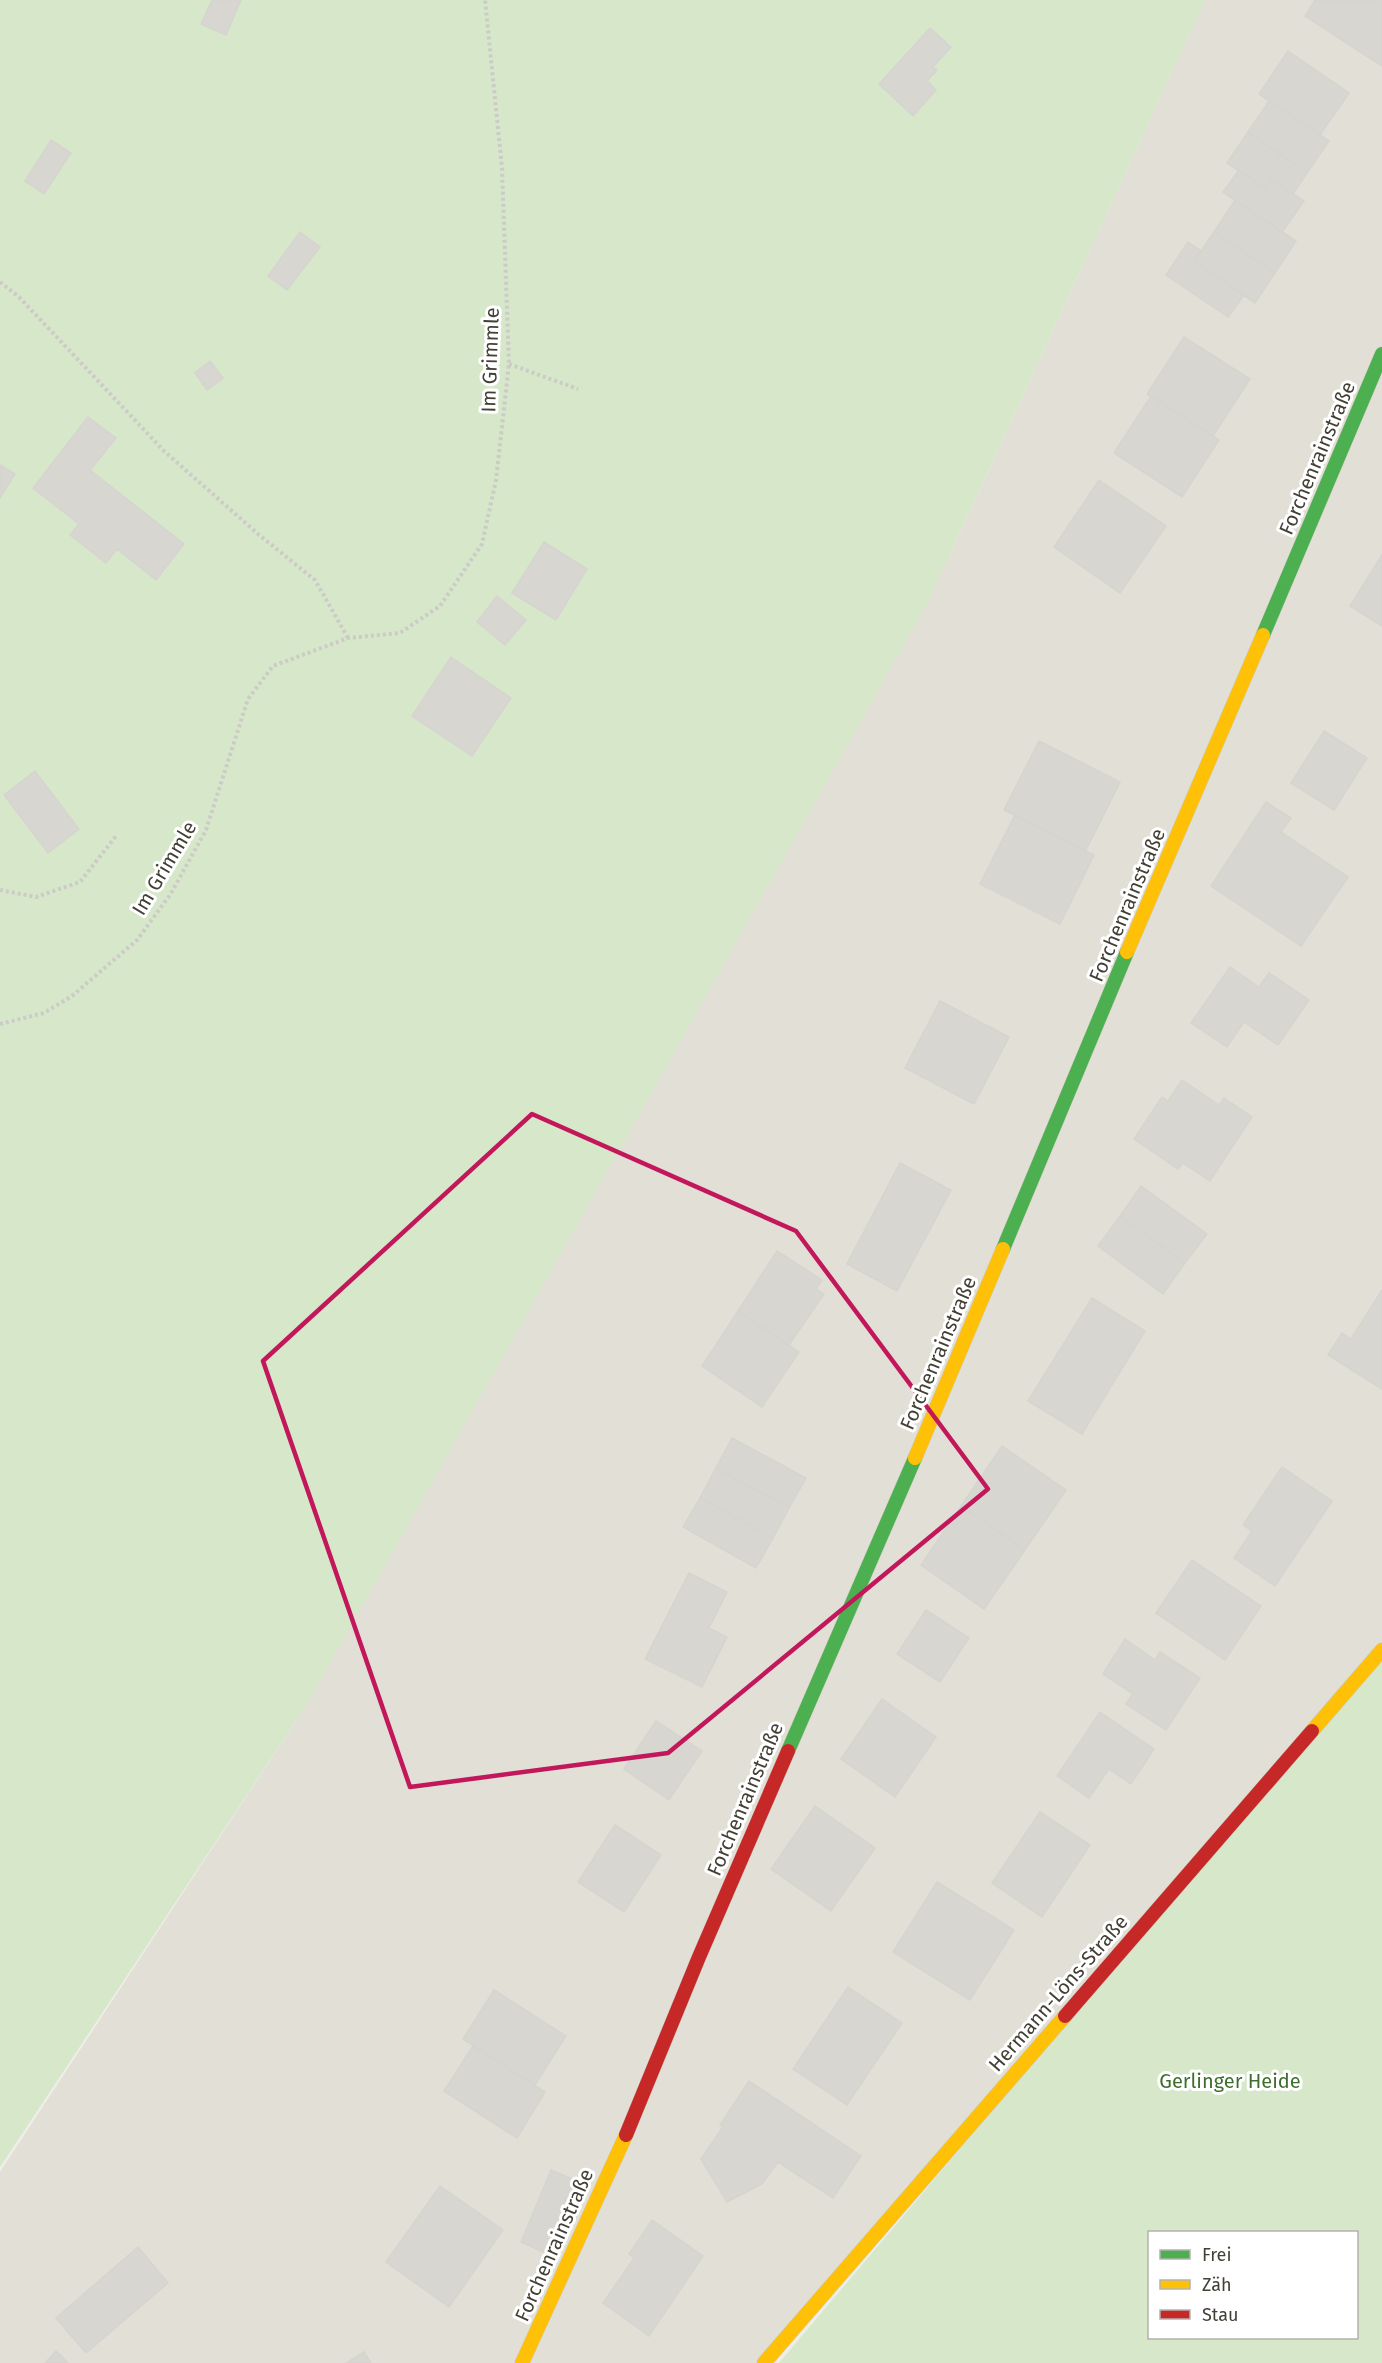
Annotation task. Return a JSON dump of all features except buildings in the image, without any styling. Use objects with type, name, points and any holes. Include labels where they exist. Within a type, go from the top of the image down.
[{"type":"street","name":"Forchenrainstraße","points":[[522,2363],[644,2094],[704,1946],[928,1428],[1200,779],[1382,354]]},
{"type":"street","name":"Hermann-Löns-Straße","points":[[764,2363],[1382,1650]]},
{"type":"path","name":"Im Grimmle","points":[[0,1024],[44,1012],[72,996],[137,940],[170,895],[206,830],[248,699],[273,666],[348,638],[400,633],[440,606],[482,544],[496,480],[508,364],[502,168],[485,0]]},
{"type":"path","points":[[0,282],[19,297],[164,451],[258,534],[315,580],[348,638]]},
{"type":"path","points":[[508,364],[578,389]]},
{"type":"path","points":[[0,890],[36,897],[80,882],[116,836]]},
{"type":"highlighted area","points":[[532,1114],[796,1231],[988,1489],[668,1753],[410,1787],[263,1361]]},
{"type":"shaded area","points":[[1205,0],[1382,0],[1382,1650],[764,2363],[0,2363],[0,2172],[307,1704],[948,559]]},
{"type":"green space","points":[[0,0],[1205,0],[928,602],[307,1704],[0,2167]]},
{"type":"green space","name":"Gerlinger Heide","points":[[1382,1650],[1382,2363],[779,2363]]},
{"type":"traffic: fast","points":[[1263,635],[1382,354]]},
{"type":"traffic: fast","points":[[1003,1249],[1127,952]]},
{"type":"traffic: fast","points":[[788,1751],[915,1458]]},
{"type":"traffic: slow","points":[[1127,952],[1263,635]]},
{"type":"traffic: slow","points":[[915,1458],[1003,1249]]},
{"type":"traffic: slow","points":[[1312,1731],[1382,1650]]},
{"type":"traffic: slow","points":[[764,2363],[1065,2016]]},
{"type":"traffic: slow","points":[[522,2363],[626,2135]]},
{"type":"traffic: jam","points":[[1065,2016],[1312,1731]]},
{"type":"traffic: jam","points":[[626,2135],[699,1957],[788,1751]]}]
